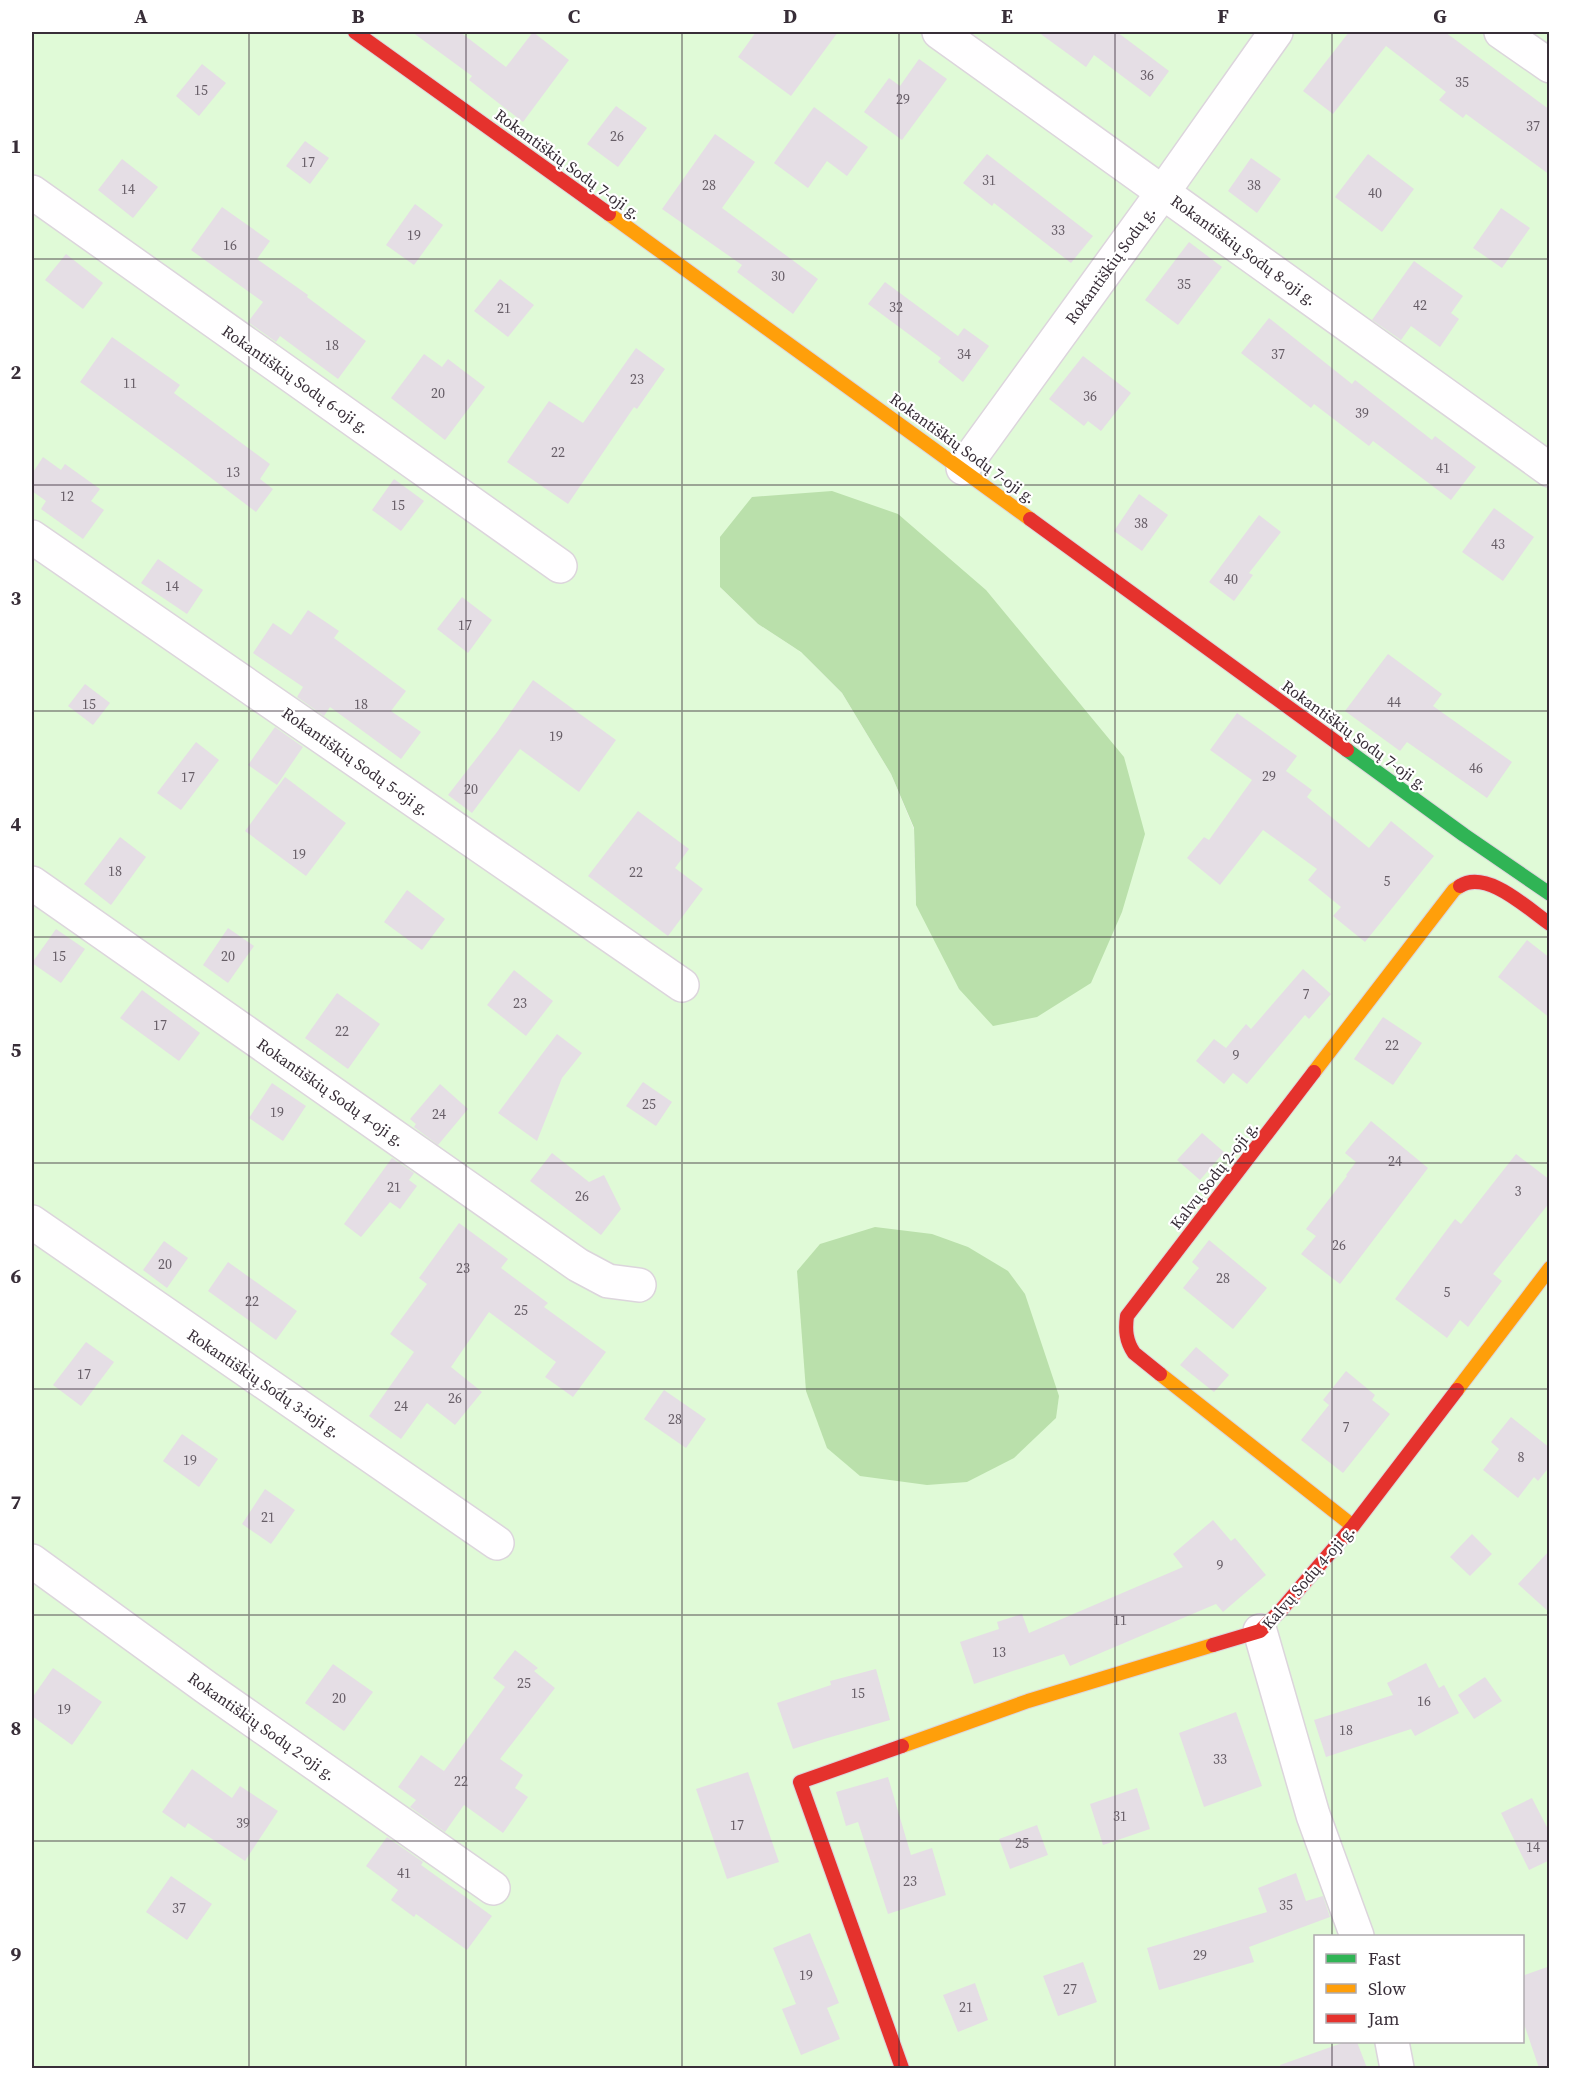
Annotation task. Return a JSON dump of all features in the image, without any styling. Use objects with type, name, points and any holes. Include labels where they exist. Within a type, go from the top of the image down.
[{"type":"street","name":"Rokantiškių Sodų 7-oji g.","points":[[355,32],[963,468],[1464,835],[1550,894]]},
{"type":"street","name":"Rokantiškių Sodų 8-oji g.","points":[[939,32],[1550,470]]},
{"type":"street","name":"Rokantiškių Sodų g.","points":[[963,468],[1276,32]]},
{"type":"street","points":[[1501,32],[1550,66]]},
{"type":"street","name":"Rokantiškių Sodų 6-oji g.","points":[[32,192],[560,566]]},
{"type":"street","name":"Rokantiškių Sodų 5-oji g.","points":[[32,537],[682,985]]},
{"type":"street","name":"Kalvų Sodų 2-oji g.","points":[[1353,1526],[1134,1353],[1126,1342],[1124,1329],[1127,1316],[1454,890],[1462,883],[1472,880],[1492,884],[1550,924]]},
{"type":"street","name":"Rokantiškių Sodų 4-oji g.","points":[[32,883],[578,1265],[608,1281],[639,1285]]},
{"type":"street","name":"Rokantiškių Sodų 3-ioji g.","points":[[32,1222],[497,1543]]},
{"type":"street","name":"Kalvų Sodų 4-oji g.","points":[[1357,1935],[1313,1815],[1260,1631],[1353,1526],[1550,1268]]},
{"type":"street","name":"Rokantiškių Sodų 2-oji g.","points":[[32,1561],[207,1688],[494,1888]]},
{"type":"street","points":[[902,2068],[800,1782],[1028,1701],[1260,1631]]},
{"type":"street","points":[[1392,2043],[1397,2068]]},
{"type":"shaded area","points":[[32,32],[1549,32],[1549,2068],[32,2068]],"holes":[[[720,587],[798,650],[758,624]],[[804,655],[1122,912],[916,905],[914,829],[891,774],[842,693]]]},
{"type":"shaded area","points":[[832,491],[898,514],[986,590],[1124,757],[1145,834],[1122,912],[1091,983],[1037,1017],[993,1026],[959,989],[916,905],[914,828],[891,774],[842,693],[801,652],[758,624],[720,587],[720,537],[752,497]]},
{"type":"shaded area","points":[[875,1227],[932,1234],[968,1247],[1008,1271],[1025,1294],[1059,1396],[1056,1418],[1014,1458],[967,1482],[927,1485],[860,1476],[827,1448],[806,1391],[797,1271],[820,1244]]},
{"type":"building","points":[[412,32],[460,32],[506,67],[533,32],[569,60],[523,122],[469,80],[472,76]]},
{"type":"building","points":[[756,32],[838,32],[791,96],[738,57]]},
{"type":"building","points":[[1038,32],[1117,32],[1169,71],[1150,97],[1094,55],[1086,67]]},
{"type":"building","points":[[1349,32],[1445,32],[1550,110],[1550,175],[1466,114],[1463,118],[1439,100],[1446,92],[1386,46],[1333,114],[1303,91]]},
{"type":"building","points":[[919,59],[947,79],[902,140],[864,112],[889,78],[900,86]]},
{"type":"building","points":[[202,64],[226,83],[199,116],[176,96]]},
{"type":"building","points":[[616,106],[647,128],[618,167],[587,144]]},
{"type":"building","points":[[814,107],[868,147],[847,176],[827,161],[808,188],[774,163]]},
{"type":"building","points":[[715,134],[755,162],[722,208],[818,279],[793,314],[737,272],[742,265],[662,209]]},
{"type":"building","points":[[305,141],[329,158],[310,184],[286,166]]},
{"type":"building","points":[[987,154],[1093,236],[1071,263],[994,203],[992,206],[963,183]]},
{"type":"building","points":[[1368,154],[1414,189],[1382,232],[1335,197]]},
{"type":"building","points":[[1251,158],[1281,179],[1257,213],[1228,191]]},
{"type":"building","points":[[122,159],[158,187],[133,218],[98,190]]},
{"type":"building","points":[[415,204],[443,225],[414,265],[386,245]]},
{"type":"building","points":[[222,207],[270,241],[257,259],[308,295],[307,297],[366,341],[338,379],[280,336],[276,342],[248,322],[263,302],[191,250]]},
{"type":"building","points":[[1501,208],[1530,228],[1502,268],[1473,248]]},
{"type":"building","points":[[1189,242],[1222,267],[1178,325],[1145,300]]},
{"type":"building","points":[[66,254],[103,283],[83,309],[45,280]]},
{"type":"building","points":[[1414,261],[1463,296],[1451,313],[1459,319],[1440,347],[1411,326],[1401,340],[1372,320]]},
{"type":"building","points":[[500,279],[534,305],[508,337],[474,311]]},
{"type":"building","points":[[885,282],[958,336],[964,328],[989,346],[963,382],[938,362],[941,358],[868,304]]},
{"type":"building","points":[[1269,318],[1352,384],[1355,380],[1432,440],[1435,436],[1476,467],[1451,500],[1373,441],[1369,446],[1314,404],[1311,408],[1241,353]]},
{"type":"building","points":[[112,337],[180,385],[174,393],[270,464],[260,479],[273,489],[256,512],[80,382]]},
{"type":"building","points":[[636,348],[665,369],[637,409],[634,407],[568,504],[507,462],[549,401],[583,423]]},
{"type":"building","points":[[424,354],[442,367],[448,359],[485,387],[445,440],[391,398]]},
{"type":"building","points":[[1083,356],[1131,393],[1101,431],[1088,421],[1084,426],[1049,399]]},
{"type":"building","points":[[43,457],[61,470],[65,464],[100,489],[91,501],[104,510],[83,539],[41,509],[46,501],[32,491],[32,474]]},
{"type":"building","points":[[394,479],[424,501],[401,531],[372,510]]},
{"type":"building","points":[[1139,494],[1168,515],[1142,551],[1114,531]]},
{"type":"building","points":[[1494,508],[1534,537],[1503,581],[1462,552]]},
{"type":"building","points":[[1259,515],[1281,532],[1249,573],[1253,575],[1234,601],[1209,582]]},
{"type":"building","points":[[158,559],[203,590],[187,614],[141,583]]},
{"type":"building","points":[[462,597],[492,620],[468,653],[437,629]]},
{"type":"building","points":[[308,610],[339,631],[334,638],[406,691],[391,711],[421,732],[401,759],[330,707],[324,716],[297,697],[303,687],[253,653],[273,623],[291,635]]},
{"type":"building","points":[[1388,654],[1442,694],[1433,706],[1512,762],[1487,798],[1407,742],[1400,751],[1345,711]]},
{"type":"building","points":[[533,680],[616,740],[579,792],[520,749],[472,813],[448,795],[497,732]]},
{"type":"building","points":[[85,684],[110,703],[93,725],[68,706]]},
{"type":"building","points":[[1237,713],[1297,756],[1286,771],[1312,790],[1307,797],[1369,848],[1391,821],[1434,856],[1365,942],[1333,916],[1341,907],[1308,880],[1317,869],[1263,830],[1220,885],[1187,858],[1204,837],[1209,840],[1252,780],[1210,750]]},
{"type":"building","points":[[275,727],[303,747],[277,785],[248,765]]},
{"type":"building","points":[[196,742],[219,760],[181,810],[157,793]]},
{"type":"building","points":[[285,777],[346,823],[306,876],[245,831]]},
{"type":"building","points":[[638,811],[689,849],[675,868],[703,889],[668,936],[588,876]]},
{"type":"building","points":[[120,837],[146,857],[111,905],[84,884]]},
{"type":"building","points":[[407,890],[445,919],[422,950],[384,922]]},
{"type":"building","points":[[228,928],[254,946],[228,983],[203,965]]},
{"type":"building","points":[[56,929],[85,949],[61,983],[32,963]]},
{"type":"building","points":[[1527,940],[1550,958],[1550,1018],[1498,977]]},
{"type":"building","points":[[1303,969],[1331,994],[1309,1019],[1305,1015],[1247,1084],[1233,1073],[1224,1084],[1196,1061],[1214,1039],[1226,1048],[1246,1024],[1251,1029]]},
{"type":"building","points":[[514,970],[553,1001],[526,1036],[487,1005]]},
{"type":"building","points":[[142,990],[200,1033],[179,1061],[120,1018]]},
{"type":"building","points":[[337,993],[380,1024],[348,1069],[305,1038]]},
{"type":"building","points":[[1383,1017],[1422,1043],[1393,1085],[1354,1059]]},
{"type":"building","points":[[557,1034],[582,1053],[562,1078],[537,1141],[498,1113]]},
{"type":"building","points":[[643,1082],[672,1102],[656,1126],[626,1106]]},
{"type":"building","points":[[272,1083],[306,1106],[283,1141],[249,1118]]},
{"type":"building","points":[[440,1084],[468,1109],[438,1145],[414,1127],[416,1124],[410,1119]]},
{"type":"building","points":[[1371,1121],[1428,1168],[1340,1284],[1301,1254],[1316,1236],[1306,1229],[1356,1162],[1345,1153]]},
{"type":"building","points":[[1202,1133],[1224,1152],[1200,1180],[1177,1160]]},
{"type":"building","points":[[552,1153],[589,1182],[604,1175],[621,1209],[601,1235],[530,1181]]},
{"type":"building","points":[[1516,1154],[1550,1180],[1550,1202],[1493,1274],[1502,1281],[1468,1327],[1460,1320],[1447,1338],[1395,1299],[1455,1219],[1461,1224]]},
{"type":"building","points":[[392,1158],[414,1173],[409,1180],[417,1186],[400,1209],[390,1202],[361,1237],[344,1224]]},
{"type":"building","points":[[459,1223],[508,1259],[501,1268],[548,1303],[544,1307],[606,1352],[573,1397],[545,1377],[556,1362],[489,1312],[451,1367],[482,1392],[455,1425],[427,1403],[401,1439],[369,1416],[414,1352],[390,1334],[427,1284],[419,1278]]},
{"type":"building","points":[[1209,1240],[1267,1288],[1233,1329],[1183,1288],[1199,1268],[1192,1262]]},
{"type":"building","points":[[164,1241],[188,1258],[167,1288],[143,1270]]},
{"type":"building","points":[[228,1262],[297,1311],[276,1340],[208,1291]]},
{"type":"building","points":[[86,1342],[114,1362],[81,1406],[53,1385]]},
{"type":"building","points":[[1196,1347],[1229,1375],[1214,1392],[1180,1365]]},
{"type":"building","points":[[1346,1371],[1375,1395],[1372,1400],[1390,1414],[1343,1473],[1301,1440],[1329,1405],[1323,1400]]},
{"type":"building","points":[[664,1390],[706,1419],[686,1448],[644,1419]]},
{"type":"building","points":[[1511,1417],[1550,1448],[1550,1466],[1538,1481],[1534,1477],[1518,1498],[1483,1470],[1499,1449],[1491,1442]]},
{"type":"building","points":[[182,1434],[218,1459],[199,1487],[163,1461]]},
{"type":"building","points":[[265,1489],[295,1510],[271,1544],[242,1524]]},
{"type":"building","points":[[1213,1520],[1231,1541],[1235,1538],[1266,1575],[1223,1612],[1216,1604],[1070,1666],[1064,1654],[974,1684],[960,1642],[999,1629],[997,1622],[1022,1614],[1029,1633],[1183,1567],[1173,1554]]},
{"type":"building","points":[[1472,1534],[1492,1554],[1470,1576],[1450,1557]]},
{"type":"building","points":[[1550,1550],[1550,1613],[1518,1584]]},
{"type":"building","points":[[515,1650],[538,1668],[534,1671],[555,1688],[500,1759],[523,1775],[515,1788],[528,1797],[503,1833],[464,1805],[445,1832],[410,1807],[416,1800],[398,1787],[421,1755],[444,1771],[505,1687],[493,1678]]},
{"type":"building","points":[[1426,1663],[1439,1688],[1444,1685],[1459,1713],[1415,1736],[1411,1729],[1326,1757],[1314,1720],[1393,1695],[1387,1683]]},
{"type":"building","points":[[333,1664],[373,1692],[344,1731],[305,1703]]},
{"type":"building","points":[[53,1668],[102,1702],[72,1745],[32,1716],[32,1698]]},
{"type":"building","points":[[876,1669],[890,1720],[793,1749],[777,1703],[831,1685],[830,1681]]},
{"type":"building","points":[[1485,1677],[1502,1701],[1474,1719],[1458,1695]]},
{"type":"building","points":[[1236,1712],[1262,1786],[1204,1807],[1179,1733]]},
{"type":"building","points":[[192,1769],[232,1798],[240,1786],[278,1811],[245,1861],[188,1823],[185,1828],[162,1812]]},
{"type":"building","points":[[748,1772],[779,1862],[727,1879],[696,1789]]},
{"type":"building","points":[[888,1777],[911,1855],[932,1848],[946,1895],[888,1914],[858,1822],[846,1826],[836,1792]]},
{"type":"building","points":[[1137,1788],[1150,1829],[1103,1845],[1090,1804]]},
{"type":"building","points":[[1532,1798],[1550,1833],[1550,1860],[1529,1870],[1501,1813]]},
{"type":"building","points":[[1037,1825],[1048,1855],[1010,1869],[999,1839]]},
{"type":"building","points":[[387,1837],[423,1862],[421,1865],[492,1916],[467,1950],[416,1914],[414,1917],[391,1900],[398,1890],[366,1866]]},
{"type":"building","points":[[1296,1873],[1306,1901],[1323,1896],[1330,1917],[1249,1947],[1254,1962],[1159,1990],[1147,1948],[1267,1912],[1258,1888]]},
{"type":"building","points":[[171,1876],[212,1904],[187,1940],[146,1912]]},
{"type":"building","points":[[810,1933],[839,2003],[827,2008],[840,2039],[801,2055],[782,2009],[796,2004],[773,1948]]},
{"type":"building","points":[[1083,1962],[1097,2002],[1058,2016],[1043,1976]]},
{"type":"building","points":[[1550,1966],[1550,2068],[1539,2068],[1524,2024],[1524,1975]]},
{"type":"building","points":[[975,1983],[988,2020],[958,2032],[943,1995]]},
{"type":"building","points":[[1342,2043],[1357,2043],[1367,2068],[1281,2068],[1280,2065]]},
{"type":"traffic: fast","points":[[1347,750],[1550,894]]},
{"type":"traffic: slow","points":[[609,214],[1030,519]]},
{"type":"traffic: slow","points":[[1314,1072],[1454,890],[1460,886]]},
{"type":"traffic: slow","points":[[1457,1390],[1550,1268]]},
{"type":"traffic: slow","points":[[1160,1374],[1353,1526]]},
{"type":"traffic: slow","points":[[902,1746],[1028,1701],[1213,1645]]},
{"type":"traffic: jam","points":[[355,32],[609,214]]},
{"type":"traffic: jam","points":[[1030,519],[1347,750]]},
{"type":"traffic: jam","points":[[1460,886],[1471,882],[1495,887],[1550,924]]},
{"type":"traffic: jam","points":[[1160,1374],[1131,1349],[1127,1335],[1127,1316],[1314,1072]]},
{"type":"traffic: jam","points":[[1213,1645],[1260,1631],[1281,1610],[1353,1526],[1457,1390]]},
{"type":"traffic: jam","points":[[902,1746],[800,1782],[902,2068]]}]
